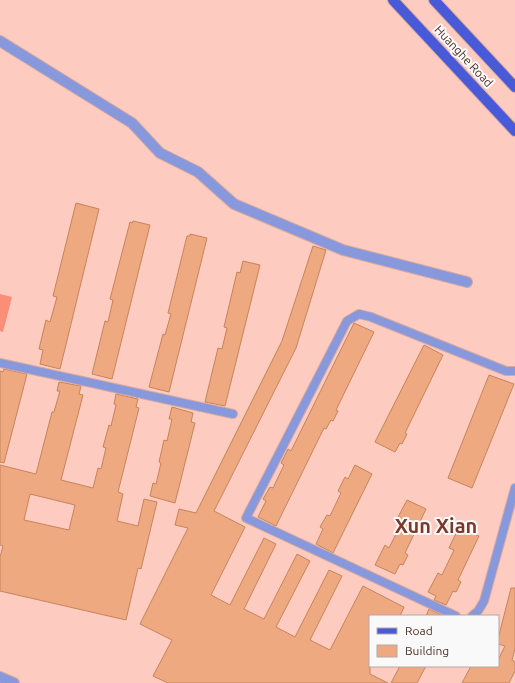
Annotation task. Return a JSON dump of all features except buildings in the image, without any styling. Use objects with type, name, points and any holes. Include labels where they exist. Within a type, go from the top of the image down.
[{"type":"main road","name":"Huanghe Road","points":[[393,0],[515,131]]},
{"type":"main road","name":"Huanghe Road","points":[[434,0],[515,87]]},
{"type":"street","points":[[0,41],[132,123],[160,152],[198,172],[234,204],[343,250],[466,282]]},
{"type":"street","points":[[0,677],[14,683]]},
{"type":"lane","points":[[454,615],[246,518],[347,321],[359,314],[506,370],[515,371]]},
{"type":"lane","points":[[0,362],[233,414]]},
{"type":"lane","points":[[473,615],[478,611],[484,601],[515,488]]},
{"type":"shaded area","points":[[0,294],[12,297],[3,332],[0,331]]},
{"type":"district","name":"Xun Xian","points":[[436,525]]}]
